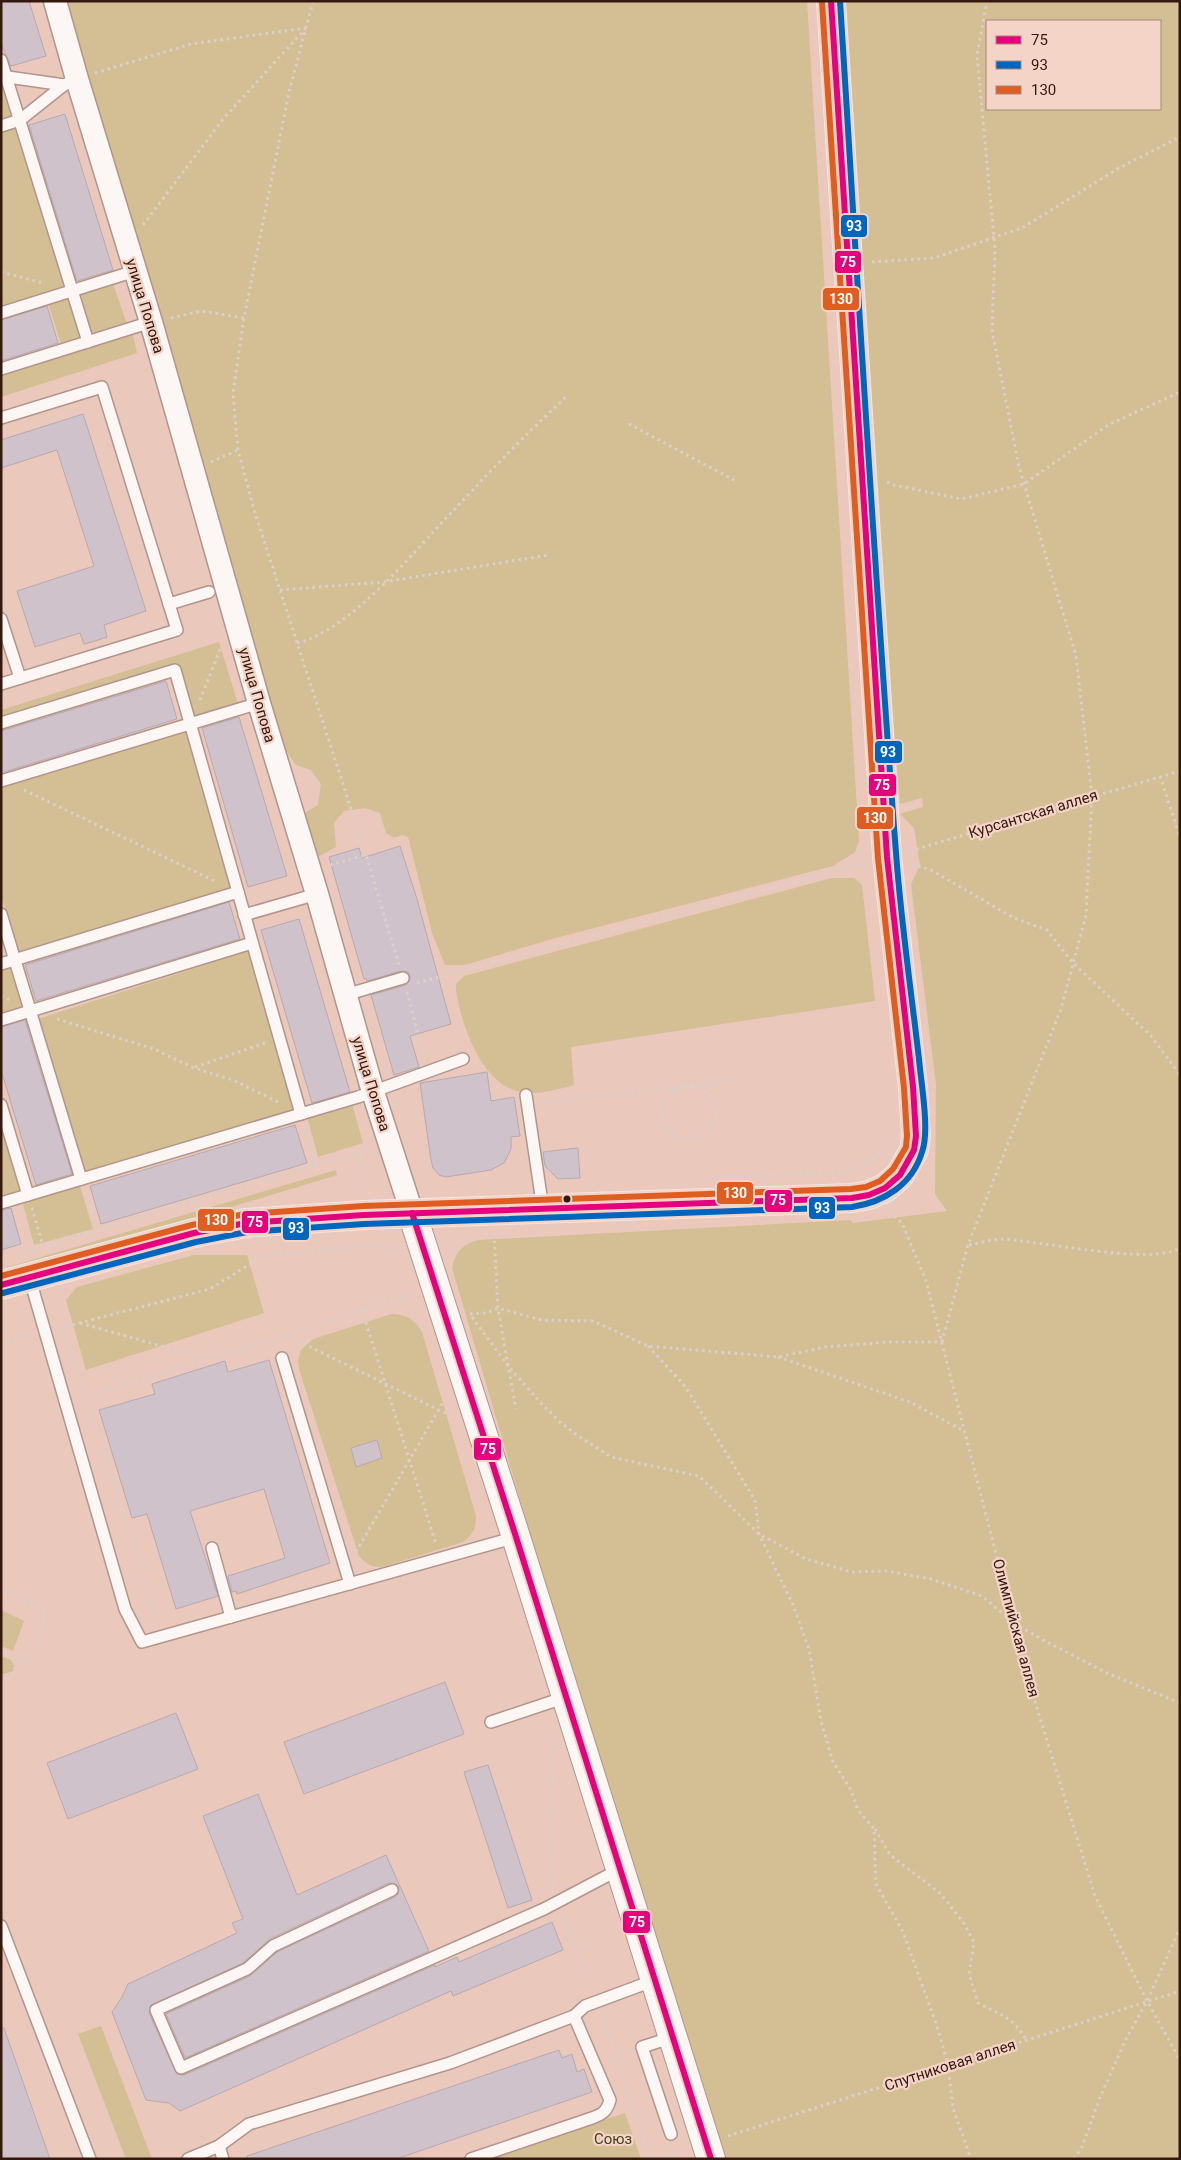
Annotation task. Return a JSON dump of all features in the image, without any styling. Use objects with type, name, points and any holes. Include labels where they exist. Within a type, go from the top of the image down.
[{"type":"main road","points":[[1,1284],[24,1265],[246,1223],[412,1213],[852,1198],[869,1195],[885,1188],[900,1176],[914,1150],[916,1136],[914,1087],[887,858],[831,1]]},
{"type":"street","name":"улица Попова","points":[[55,1],[70,82],[127,245],[151,322],[258,703],[317,894],[373,1092],[412,1213],[430,1299],[516,1537],[558,1701],[620,1869],[708,2148]]},
{"type":"lane","points":[[1,60],[4,76],[20,120],[88,342]]},
{"type":"lane","points":[[4,76],[70,82]]},
{"type":"lane","points":[[1,126],[20,120],[70,82]]},
{"type":"lane","points":[[1,313],[135,271]]},
{"type":"lane","points":[[1,369],[151,322]]},
{"type":"lane","points":[[1,418],[102,387],[177,630],[1,684]]},
{"type":"lane","points":[[169,604],[209,592]]},
{"type":"lane","points":[[1,619],[20,678]]},
{"type":"lane","points":[[1,723],[175,670],[301,1114]]},
{"type":"lane","points":[[2,780],[258,703]]},
{"type":"lane","points":[[1,964],[238,892]]},
{"type":"lane","points":[[244,915],[317,894]]},
{"type":"lane","points":[[1,914],[81,1179]]},
{"type":"lane","points":[[1,1020],[252,943]]},
{"type":"lane","points":[[345,995],[404,982]]},
{"type":"lane","points":[[1,1203],[373,1092],[463,1059]]},
{"type":"lane","points":[[527,1100],[543,1209]]},
{"type":"lane","points":[[1,1105],[28,1195]]},
{"type":"lane","points":[[24,1265],[57,1370],[125,1609],[142,1642],[516,1537]]},
{"type":"lane","points":[[282,1358],[350,1584]]},
{"type":"lane","points":[[212,1548],[231,1617]]},
{"type":"lane","points":[[491,1722],[558,1701]]},
{"type":"lane","points":[[392,1890],[274,1946],[247,1970],[156,2010],[181,2068],[544,1909],[557,1900],[620,1869]]},
{"type":"lane","points":[[1,1926],[90,2159]]},
{"type":"lane","points":[[188,2159],[219,2146],[249,2124],[450,2063],[574,2016],[585,2006],[656,1980]]},
{"type":"lane","points":[[471,2159],[603,2114],[610,2100],[574,2016]]},
{"type":"lane","points":[[671,2134],[642,2047],[673,2036]]},
{"type":"lane","points":[[219,2146],[223,2159]]},
{"type":"path","points":[[314,1],[289,92],[244,318],[233,393],[238,450],[255,513],[366,855],[404,982],[428,1072]]},
{"type":"path","points":[[778,1357],[825,1347],[887,1342],[942,1342],[968,1245],[1061,1010],[1086,915],[1092,796],[1076,656],[1019,467],[992,331],[995,249],[977,55],[987,1]]},
{"type":"path","points":[[70,82],[191,44],[307,28]]},
{"type":"path","points":[[127,245],[224,118],[307,28]]},
{"type":"path","points":[[867,262],[934,258],[1022,228],[1119,168],[1180,137]]},
{"type":"path","points":[[1,272],[73,291]]},
{"type":"path","points":[[151,322],[201,312],[244,318]]},
{"type":"path","points":[[861,469],[894,485],[960,498],[1024,484],[1108,424],[1180,392]]},
{"type":"path","points":[[297,643],[325,632],[343,620],[384,582],[520,440],[567,396]]},
{"type":"path","points":[[629,424],[734,480]]},
{"type":"path","points":[[192,466],[209,462],[238,450]]},
{"type":"path","points":[[280,590],[384,582],[548,555]]},
{"type":"path","points":[[191,723],[223,643]]},
{"type":"path","name":"Курсантская аллея","points":[[404,982],[887,858],[1180,770]]},
{"type":"path","points":[[1160,776],[1180,837]]},
{"type":"path","points":[[2,780],[238,892]]},
{"type":"path","points":[[325,867],[366,855]]},
{"type":"path","points":[[887,858],[931,870],[1014,918],[1047,930],[1074,963],[1150,1035],[1180,1075]]},
{"type":"path","points":[[1,996],[31,1011],[154,1050],[194,1068],[232,1080],[301,1114],[316,1164]]},
{"type":"path","points":[[194,1068],[279,1038]]},
{"type":"path","points":[[527,1100],[737,1081]]},
{"type":"path","points":[[687,1086],[703,1090],[714,1103],[716,1111],[712,1127],[700,1138],[692,1140],[682,1139],[674,1135],[663,1120],[662,1111],[670,1094],[687,1086]]},
{"type":"path","points":[[708,1177],[847,1172],[874,1160],[890,1136],[893,1128]]},
{"type":"path","points":[[24,1265],[43,1246],[361,1152]]},
{"type":"path","points":[[81,1179],[96,1231]]},
{"type":"path","points":[[28,1195],[43,1246]]},
{"type":"path","name":"Олимпийская аллея","points":[[869,1195],[902,1223],[926,1281],[1028,1679],[1095,1896],[1147,2001],[1180,2060]]},
{"type":"path","points":[[492,1211],[498,1308],[516,1409]]},
{"type":"path","points":[[968,1245],[1001,1239],[1138,1255],[1174,1252],[1180,1248]]},
{"type":"path","points":[[1,1343],[210,1289],[257,1259],[272,1254],[381,1245],[389,1247],[399,1254],[404,1262]]},
{"type":"path","points":[[86,1397],[419,1292],[430,1299],[470,1314],[487,1313],[498,1308],[541,1320],[593,1321],[648,1346],[778,1357],[910,1402],[964,1431]]},
{"type":"path","points":[[362,1310],[441,1559]]},
{"type":"path","points":[[470,1314],[508,1366],[541,1403],[560,1422],[611,1457],[699,1476],[759,1534],[806,1559],[852,1572],[886,1571],[931,1579],[982,1596],[1014,1623],[1045,1642],[1107,1673],[1180,1703]]},
{"type":"path","points":[[79,1323],[208,1359]]},
{"type":"path","points":[[64,1327],[163,1636]]},
{"type":"path","points":[[285,1334],[461,1421]]},
{"type":"path","points":[[648,1346],[685,1386],[755,1500],[759,1534],[793,1605],[809,1649],[822,1721],[833,1762],[851,1790],[858,1810],[874,1828],[890,1855],[941,1894],[963,1922],[974,1942],[969,1974],[978,2003],[1003,2015],[1019,2026],[1026,2040]]},
{"type":"path","points":[[346,1570],[446,1396]]},
{"type":"path","points":[[1,1589],[43,1609],[44,1632],[31,1657],[20,1661],[10,1678],[1,1681]]},
{"type":"path","points":[[1,1652],[20,1661]]},
{"type":"path","points":[[558,1701],[554,1733],[551,1863],[553,1883],[557,1900],[598,2002],[651,2159]]},
{"type":"path","points":[[874,1828],[876,1884],[903,1932],[937,2026],[948,2065],[953,2108],[971,2159]]},
{"type":"path","points":[[1074,2159],[1082,2147],[1099,2100],[1125,2041],[1147,2001],[1180,1928]]},
{"type":"path","name":"Спутниковая аллея","points":[[656,2159],[708,2148],[948,2065],[1180,1991]]},
{"type":"green space","points":[[67,1],[807,1],[859,841],[855,852],[833,866],[552,939],[465,965],[445,965],[432,933],[408,837],[402,835],[394,838],[386,833],[380,813],[365,808],[344,811],[334,823],[336,847],[318,857],[310,854],[303,814],[318,805],[321,784],[311,770],[296,765],[282,745]]},
{"type":"green space","points":[[843,1],[1180,1],[1180,2159],[720,2159],[613,1815],[452,1268],[461,1249],[479,1240],[850,1220],[853,1223],[947,1211],[935,1194],[936,1085],[911,884],[920,865],[914,828],[900,814],[923,807],[922,798],[900,804],[863,328]]},
{"type":"green space","points":[[1,73],[72,294],[112,281],[128,327],[62,347],[48,303],[1,317]]},
{"type":"green space","points":[[132,332],[137,353],[1,397],[1,374]]},
{"type":"green space","points":[[219,642],[239,707],[194,720],[178,667],[1,720],[1,710]]},
{"type":"green space","points":[[187,730],[235,889],[19,952],[1,896],[1,787]]},
{"type":"green space","points":[[832,878],[854,878],[862,885],[875,1001],[571,1047],[574,1085],[546,1092],[531,1093],[517,1091],[504,1085],[493,1076],[474,1049],[462,1018],[456,989],[456,984],[464,976]]},
{"type":"green space","points":[[248,951],[299,1111],[85,1173],[38,1019]]},
{"type":"green space","points":[[13,962],[28,1010],[1,1018],[1,966]]},
{"type":"green space","points":[[352,1104],[363,1143],[318,1157],[307,1116]]},
{"type":"green space","points":[[1,1127],[21,1191],[1,1197]]},
{"type":"green space","points":[[336,1170],[337,1175],[1,1277],[1,1269]]},
{"type":"green space","points":[[79,1183],[93,1229],[34,1245],[22,1200]]},
{"type":"green space","points":[[194,1255],[247,1255],[264,1313],[86,1370],[66,1300],[77,1287]]},
{"type":"green space","points":[[392,1314],[410,1318],[422,1332],[476,1520],[472,1534],[463,1542],[378,1567],[372,1566],[359,1556],[298,1361],[301,1350],[313,1339]]},
{"type":"green space","points":[[1,1610],[24,1621],[13,1651],[1,1646]]},
{"type":"green space","points":[[1,1656],[11,1660],[14,1666],[13,1671],[1,1675]]},
{"type":"green space","points":[[101,2026],[152,2159],[126,2159],[78,2034]]},
{"type":"green space","name":"Союз","points":[[625,2113],[641,2159],[486,2159]]},
{"type":"building","points":[[1,1],[29,1],[46,56],[11,66],[1,44]]},
{"type":"building","points":[[65,114],[113,270],[77,281],[29,125]]},
{"type":"building","points":[[47,306],[58,343],[1,361],[1,320]]},
{"type":"building","points":[[83,414],[146,611],[104,625],[107,637],[95,641],[84,644],[80,633],[35,647],[17,591],[94,566],[57,450],[1,468],[1,440]]},
{"type":"building","points":[[166,681],[177,719],[1,773],[1,731]]},
{"type":"building","points":[[239,717],[287,876],[248,887],[202,728]]},
{"type":"building","points":[[400,846],[417,899],[451,1024],[410,1036],[419,1067],[394,1075],[371,995],[406,985],[410,980],[410,975],[408,972],[401,971],[367,981],[366,978],[364,979],[329,857],[359,848],[362,858]]},
{"type":"building","points":[[229,902],[240,939],[36,1001],[25,965]]},
{"type":"building","points":[[299,919],[350,1092],[312,1103],[261,930]]},
{"type":"building","points":[[25,1020],[72,1174],[36,1185],[1,1070],[1,1027]]},
{"type":"building","points":[[487,1072],[491,1101],[514,1097],[520,1136],[511,1137],[511,1149],[504,1163],[491,1170],[446,1177],[439,1175],[433,1168],[431,1160],[420,1083]]},
{"type":"building","points":[[295,1125],[307,1163],[101,1224],[90,1186]]},
{"type":"building","points":[[578,1148],[580,1178],[558,1179],[545,1166],[543,1152]]},
{"type":"building","points":[[11,1208],[21,1244],[1,1250],[1,1210]]},
{"type":"building","points":[[269,1360],[330,1563],[237,1594],[236,1591],[232,1592],[228,1576],[285,1558],[264,1489],[190,1511],[218,1596],[176,1609],[147,1514],[132,1518],[99,1410],[155,1394],[152,1384],[225,1361],[228,1372]]},
{"type":"building","points":[[377,1440],[382,1458],[356,1467],[351,1448]]},
{"type":"building","points":[[445,1682],[464,1734],[304,1794],[284,1742]]},
{"type":"building","points":[[176,1713],[198,1769],[68,1819],[47,1763]]},
{"type":"building","points":[[488,1765],[532,1900],[508,1908],[464,1772]]},
{"type":"building","points":[[258,1794],[297,1895],[386,1855],[429,1951],[185,2058],[166,2014],[250,1976],[277,1952],[395,1897],[398,1894],[399,1887],[396,1884],[389,1883],[270,1939],[243,1963],[150,2006],[149,2013],[177,2074],[184,2075],[435,1965],[435,1967],[457,1957],[459,1962],[552,1922],[563,1950],[453,1996],[451,1991],[180,2111],[169,2103],[146,2100],[112,2012],[128,1984],[237,1933],[232,1923],[243,1919],[203,1816]]},
{"type":"building","points":[[1,2028],[4,2028],[50,2159],[1,2159]]},
{"type":"building","points":[[559,2050],[562,2058],[572,2054],[577,2072],[584,2069],[592,2092],[396,2159],[248,2159],[247,2156]]},
{"type":"transit line","name":"75","points":[[1,1285],[194,1233],[246,1223],[364,1215],[852,1198],[869,1195],[885,1188],[900,1175],[914,1150],[916,1136],[913,1087],[887,857],[831,1]]},
{"type":"transit line","name":"93","points":[[3,1293],[196,1242],[247,1232],[364,1224],[852,1207],[864,1205],[886,1196],[904,1183],[911,1174],[922,1152],[925,1120],[896,853],[873,534],[840,1]]},
{"type":"transit line","name":"130","points":[[1,1276],[192,1225],[245,1214],[364,1206],[851,1189],[866,1187],[880,1181],[893,1169],[906,1147],[907,1136],[904,1088],[878,858],[822,2]]},
{"type":"transit line","name":"75","points":[[412,1213],[516,1537],[711,2159]]}]
